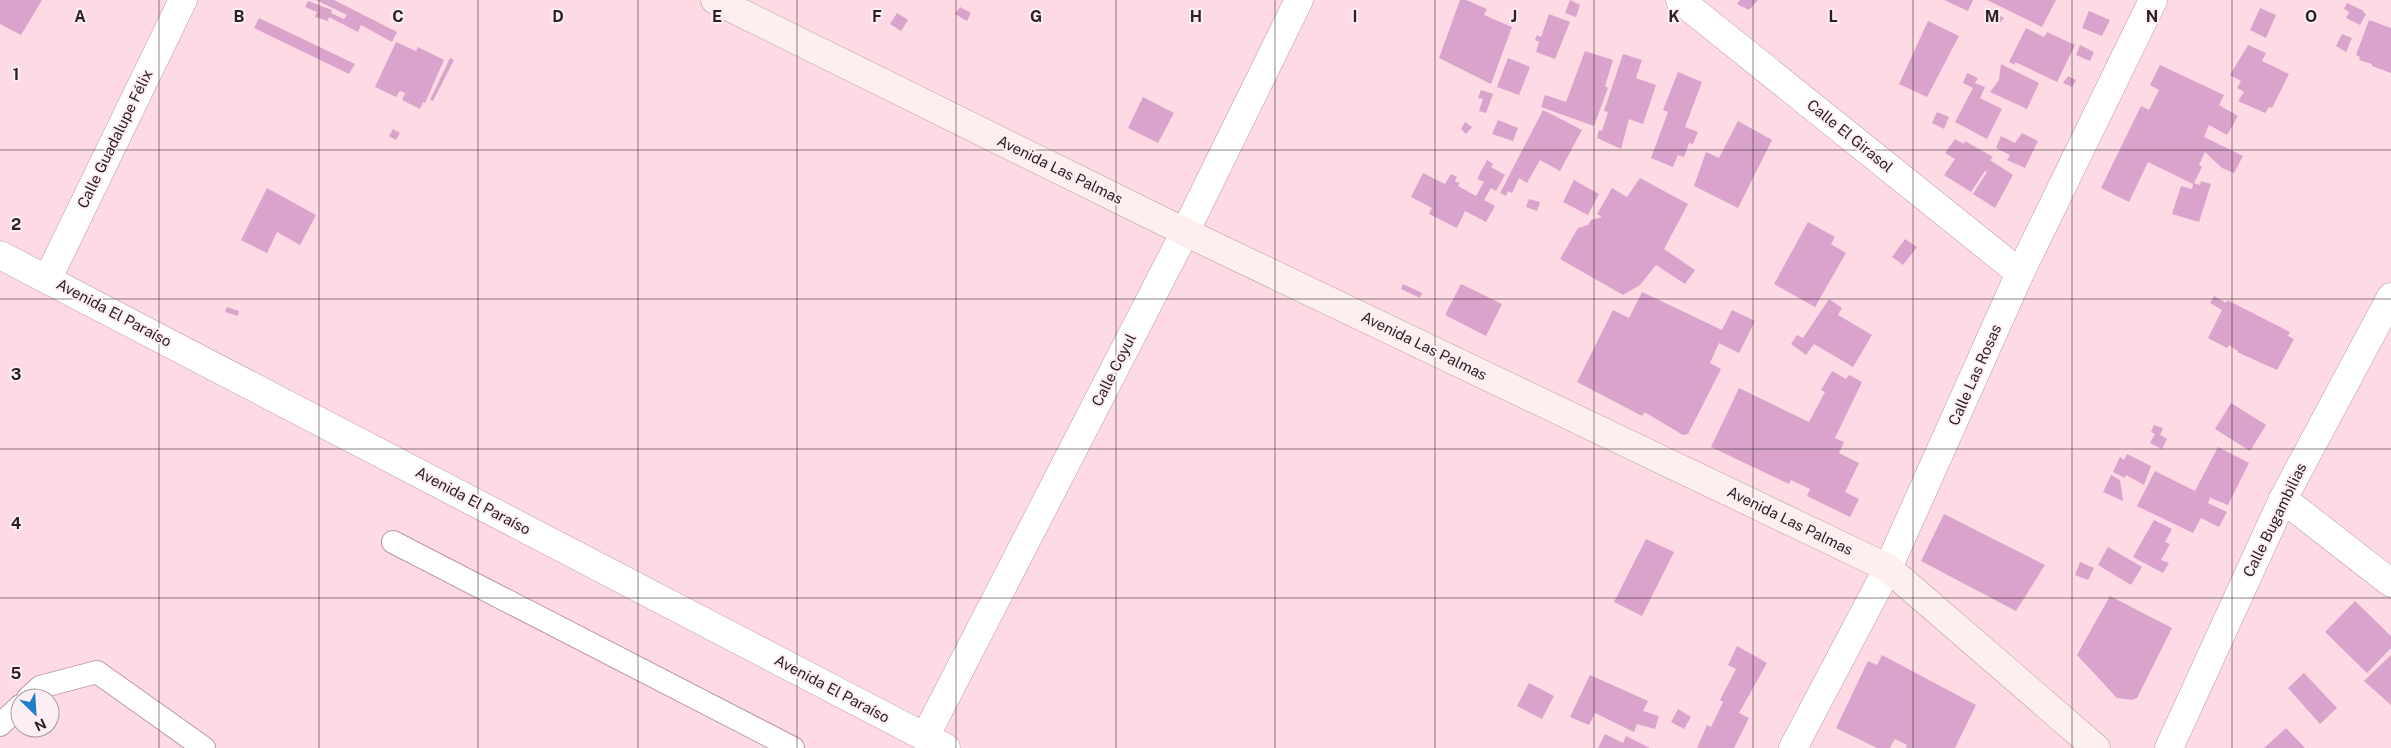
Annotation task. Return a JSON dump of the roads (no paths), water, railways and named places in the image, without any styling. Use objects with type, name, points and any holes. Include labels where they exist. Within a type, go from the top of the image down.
[{"type":"street","name":"Calle Guadalupe Félix","points":[[48,278],[183,0]]},
{"type":"street","name":"Avenida Las Palmas","points":[[715,0],[1185,232],[1888,568],[2096,748]]},
{"type":"street","name":"Calle Coyul","points":[[935,743],[1299,0]]},
{"type":"street","name":"Calle El Girasol","points":[[1680,0],[2020,273]]},
{"type":"street","name":"Calle Las Rosas","points":[[1793,748],[1888,568],[2020,273],[2153,0]]},
{"type":"street","name":"Avenida El Paraíso","points":[[0,255],[48,278],[935,743]]},
{"type":"street","name":"Calle Bugambilias","points":[[2169,748],[2283,499],[2391,297]]},
{"type":"street","points":[[2283,499],[2391,583]]},
{"type":"lane","points":[[393,542],[792,748]]},
{"type":"lane","points":[[40,688],[97,672],[204,748]]},
{"type":"lane","points":[[0,725],[10,716]]}]
